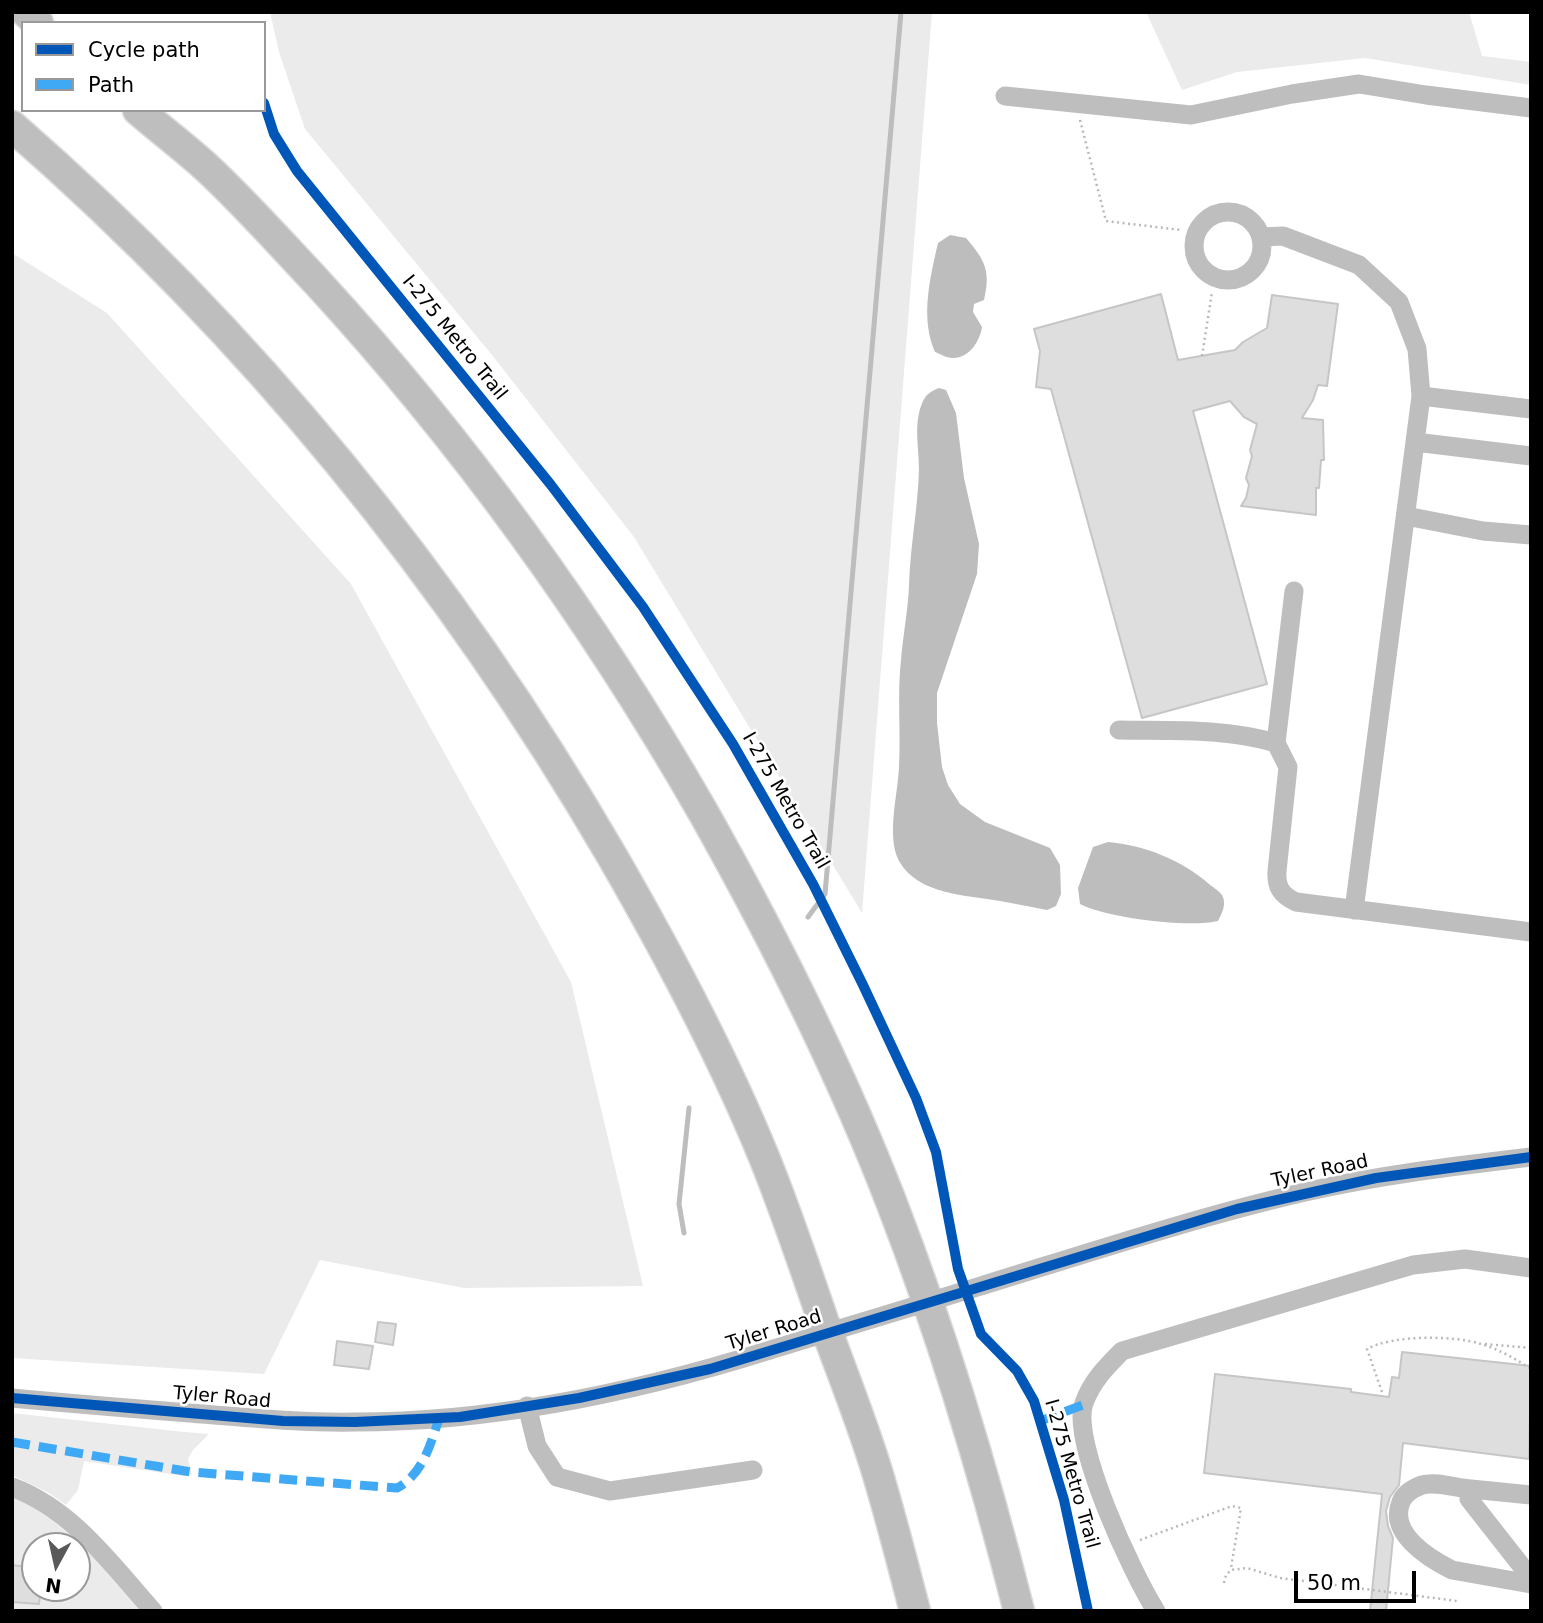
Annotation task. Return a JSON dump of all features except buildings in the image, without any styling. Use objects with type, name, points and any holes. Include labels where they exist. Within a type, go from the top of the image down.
[{"type":"highway","points":[[140,112],[205,167],[267,229],[405,382],[519,527],[581,614],[661,739],[782,958],[893,1206],[951,1370],[1019,1611]]},
{"type":"highway","points":[[12,126],[61,168],[157,260],[257,365],[319,436],[435,583],[496,668],[583,805],[689,994],[763,1155],[875,1464],[915,1611]]},
{"type":"street","points":[[1005,96],[1079,110],[1191,115],[1292,94],[1359,84],[1531,108]]},
{"type":"street","points":[[1230,212],[1250,220],[1261,237],[1261,257],[1250,273],[1231,281],[1221,280],[1212,276],[1198,262],[1189,232],[1210,217],[1230,212]]},
{"type":"street","points":[[1261,237],[1283,236],[1359,265],[1399,302],[1417,349],[1421,396],[1354,910]]},
{"type":"street","points":[[1421,396],[1531,409]]},
{"type":"street","points":[[1415,442],[1531,456]]},
{"type":"street","points":[[1406,516],[1483,531],[1531,535]]},
{"type":"street","points":[[1294,591],[1276,743],[1288,767],[1276,871],[1278,887],[1288,899],[1296,902],[1531,932]]},
{"type":"street","points":[[1119,730],[1209,732],[1276,743]]},
{"type":"street","name":"Tyler Road","points":[[12,1398],[283,1421],[343,1422],[460,1417],[623,1390],[710,1369],[1155,1232],[1306,1192],[1441,1168],[1531,1157]]},
{"type":"street","points":[[1156,1611],[1121,1547],[1083,1439],[1083,1405],[1100,1372],[1122,1351],[1413,1265],[1465,1259],[1531,1268]]},
{"type":"street","points":[[527,1406],[537,1446],[557,1477],[610,1491],[753,1470]]},
{"type":"street","points":[[1531,1495],[1426,1484],[1415,1489],[1401,1503],[1399,1518],[1402,1532],[1440,1564],[1452,1570],[1531,1584]]},
{"type":"street","points":[[12,1487],[47,1503],[69,1520],[153,1611]]},
{"type":"street","points":[[1471,1489],[1469,1499],[1531,1578]]},
{"type":"path","points":[[1079,110],[1106,221],[1189,232]]},
{"type":"path","points":[[1202,356],[1212,292]]},
{"type":"path","points":[[1382,1392],[1367,1349],[1373,1346],[1405,1339],[1453,1339],[1531,1348]]},
{"type":"path","points":[[1480,1344],[1531,1368]]},
{"type":"path","points":[[1121,1547],[1232,1506],[1241,1508],[1231,1570],[1224,1583]]},
{"type":"path","points":[[1231,1570],[1247,1568],[1280,1578],[1457,1601]]},
{"type":"shaded area","points":[[270,12],[932,12],[862,913],[634,537],[492,355],[305,129],[279,52]]},
{"type":"shaded area","points":[[1146,12],[1469,12],[1482,56],[1531,62],[1531,85],[1365,58],[1237,72],[1182,90]]},
{"type":"shaded area","points":[[950,235],[966,238],[973,246],[985,266],[987,281],[984,300],[974,304],[973,312],[982,327],[979,338],[973,348],[958,358],[935,352],[930,339],[927,312],[938,243]]},
{"type":"shaded area","points":[[12,253],[107,313],[351,584],[571,982],[643,1286],[464,1288],[320,1260],[264,1374],[12,1358]]},
{"type":"shaded area","points":[[939,388],[946,390],[956,413],[964,478],[979,544],[977,574],[937,693],[942,767],[948,785],[960,804],[985,822],[1050,848],[1060,865],[1061,894],[1056,906],[1047,910],[959,895],[931,887],[907,872],[895,851],[893,827],[899,767],[900,673],[919,469],[917,426],[925,398]]},
{"type":"shaded area","points":[[1108,842],[1149,850],[1198,875],[1222,895],[1224,905],[1218,921],[1188,923],[1148,920],[1108,914],[1080,904],[1078,888],[1093,847]]},
{"type":"shaded area","points":[[12,1413],[209,1434],[188,1459],[192,1475],[183,1476],[84,1461],[78,1490],[66,1505],[49,1493],[12,1475]]},
{"type":"shaded area","points":[[12,1496],[66,1532],[21,1532],[21,1602],[91,1602],[91,1556],[140,1611],[12,1611]]},
{"type":"waterway","points":[[808,917],[825,894],[901,12]]},
{"type":"waterway","points":[[684,1233],[679,1204],[689,1108]]},
{"type":"marked path","points":[[1040,1421],[1083,1405]]},
{"type":"marked path","points":[[12,1442],[191,1472],[397,1488],[419,1467],[429,1449],[439,1419]]},
{"type":"cycle path","name":"I-275 Metro Trail","points":[[266,109],[274,134],[297,171],[551,485],[643,607],[733,744],[813,884],[916,1098],[936,1152],[958,1269],[981,1334],[1017,1371],[1034,1401],[1064,1500],[1088,1611]]},
{"type":"cycle path","points":[[12,1398],[283,1421],[355,1422],[460,1417],[579,1398],[710,1369],[1237,1209],[1376,1178],[1531,1157]]}]
